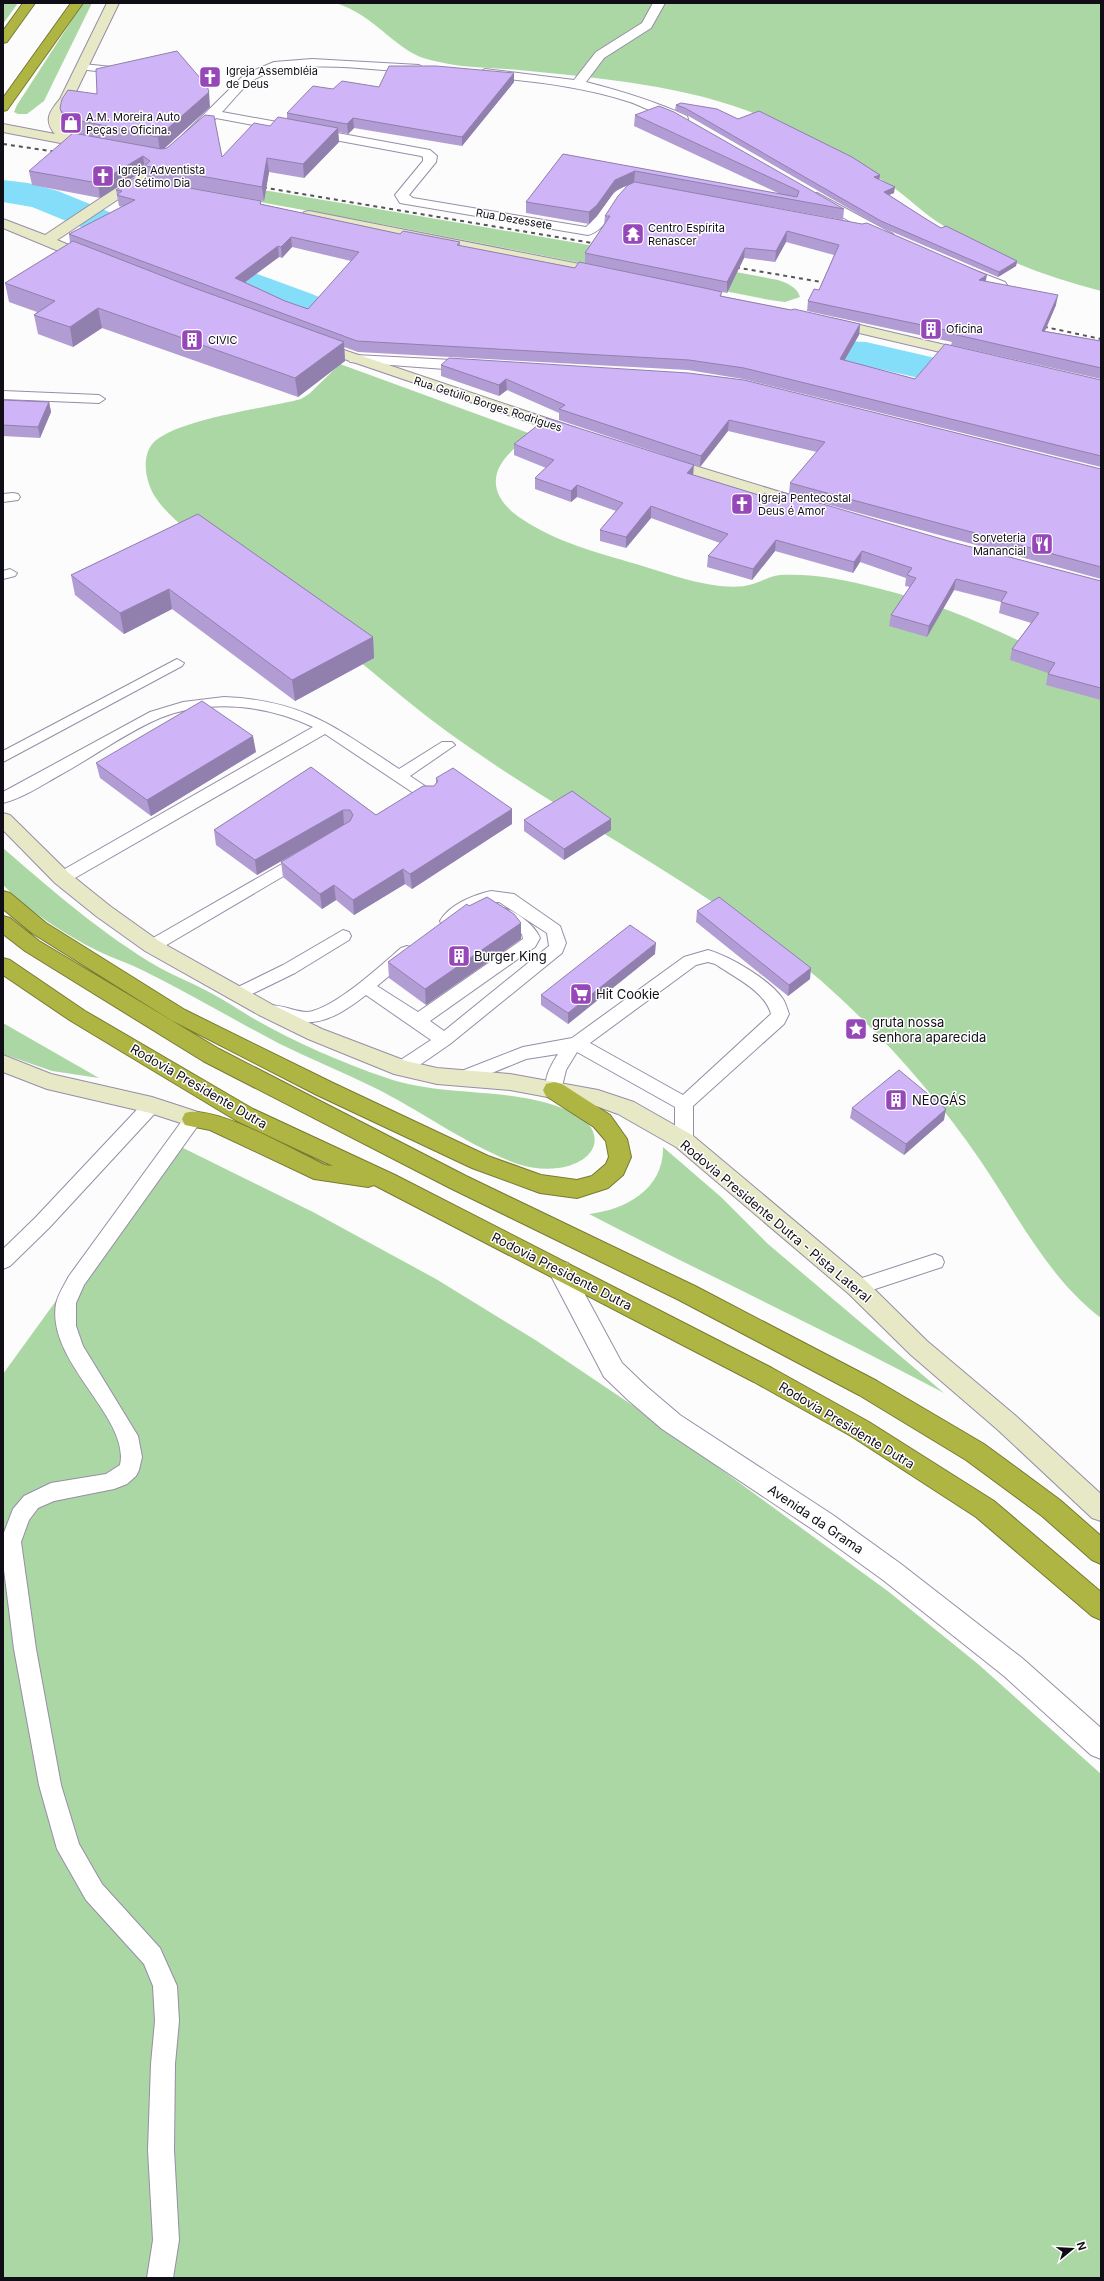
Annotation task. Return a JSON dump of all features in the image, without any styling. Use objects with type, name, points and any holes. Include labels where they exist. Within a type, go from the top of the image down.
[{"type":"highway","points":[[3,39],[29,3]]},
{"type":"highway","points":[[5,104],[77,3]]},
{"type":"highway","points":[[3,898],[39,928],[178,1015],[326,1089],[480,1162],[540,1184],[577,1189],[600,1182],[615,1169],[620,1157],[616,1139],[602,1121],[554,1090]]},
{"type":"highway","points":[[3,923],[32,946],[211,1055],[458,1182],[687,1293],[868,1388],[975,1452],[1051,1508],[1101,1552]]},
{"type":"highway","name":"Rodovia Presidente Dutra","points":[[3,965],[78,1016],[245,1115],[387,1181],[763,1375],[860,1429],[985,1509],[1101,1608]]},
{"type":"highway","points":[[193,1119],[214,1122],[322,1173],[387,1181]]},
{"type":"main road","points":[[3,128],[35,125],[46,120],[66,100],[113,3]]},
{"type":"main road","points":[[3,128],[106,147],[77,140],[59,132],[53,120],[56,110]]},
{"type":"main road","points":[[148,155],[163,158]]},
{"type":"main road","points":[[46,242],[133,184],[163,158]]},
{"type":"main road","points":[[133,184],[149,186]]},
{"type":"main road","points":[[297,213],[616,275]]},
{"type":"main road","points":[[3,223],[46,242],[102,263]]},
{"type":"main road","points":[[816,319],[983,358]]},
{"type":"main road","name":"Rua Getúlio Borges Rodrigues","points":[[303,340],[355,360],[585,436]]},
{"type":"main road","points":[[652,458],[822,509]]},
{"type":"main road","name":"Rodovia Presidente Dutra - Pista Lateral","points":[[3,819],[62,878],[102,911],[152,946],[266,1010],[342,1047],[402,1068],[437,1076],[465,1077],[510,1082],[598,1098],[626,1108],[684,1141],[857,1287],[919,1348],[1007,1423],[1101,1510]]},
{"type":"main road","points":[[3,1063],[47,1081],[152,1105],[193,1119]]},
{"type":"street","points":[[578,84],[600,55],[647,25],[659,3]]},
{"type":"street","points":[[163,158],[213,114],[249,77],[274,66],[312,63],[432,70]]},
{"type":"street","points":[[472,72],[578,84],[649,106],[692,125]]},
{"type":"street","name":"Rua Dezessete","points":[[213,114],[425,153],[430,156],[429,162],[402,196],[405,200],[412,202],[588,231],[596,226],[625,189],[634,187],[668,193]]},
{"type":"street","points":[[803,189],[875,231],[897,241]]},
{"type":"street","points":[[826,217],[837,209]]},
{"type":"street","points":[[840,225],[875,231]]},
{"type":"street","points":[[946,263],[1000,285]]},
{"type":"street","points":[[355,360],[490,367]]},
{"type":"street","name":"Avenida da Grama","points":[[560,1270],[613,1370],[637,1393],[671,1422],[824,1523],[892,1572],[1013,1667],[1101,1746]]},
{"type":"lane","points":[[83,67],[124,71]]},
{"type":"lane","points":[[3,395],[99,399]]},
{"type":"lane","points":[[3,758],[177,663]]},
{"type":"lane","points":[[3,798],[30,786],[145,720],[162,712],[196,704],[232,703],[273,708],[295,714],[325,727],[428,796]]},
{"type":"lane","points":[[62,878],[325,727]]},
{"type":"lane","points":[[399,776],[447,745]]},
{"type":"lane","points":[[152,946],[318,848]]},
{"type":"lane","points":[[402,1068],[444,1040],[556,949],[558,937],[554,930],[508,898],[500,895],[478,899],[437,933],[480,907],[488,905],[529,931],[532,938],[529,943],[418,1021]]},
{"type":"lane","points":[[238,994],[289,969],[343,936]]},
{"type":"lane","points":[[266,1010],[308,1018],[334,1009],[416,946]]},
{"type":"lane","points":[[554,1090],[557,1069],[574,1045],[690,960],[708,956],[721,960],[767,992],[777,1003],[780,1014],[778,1020],[684,1104],[684,1141]]},
{"type":"lane","points":[[365,986],[444,1040]]},
{"type":"lane","points":[[465,1077],[523,1053],[544,1048],[574,1045],[684,1104]]},
{"type":"lane","points":[[3,1261],[42,1223],[152,1105]]},
{"type":"lane","points":[[160,2278],[166,2240],[161,2150],[163,2064],[167,2021],[165,1986],[152,1956],[94,1892],[69,1849],[50,1785],[36,1710],[17,1595],[12,1542],[20,1515],[31,1502],[51,1492],[107,1483],[120,1478],[129,1470],[132,1457],[128,1436],[74,1349],[66,1326],[66,1303],[76,1281],[193,1119]]},
{"type":"lane","points":[[857,1287],[934,1262]]},
{"type":"green space","points":[[3,3],[18,3],[3,24]]},
{"type":"green space","points":[[83,3],[92,3],[44,101],[27,114],[18,114],[14,112],[17,105]]},
{"type":"green space","points":[[336,3],[1101,3],[1101,291],[1036,271],[975,244],[936,221],[896,189],[875,175],[811,139],[778,123],[732,105],[673,90],[642,84],[519,70],[462,66],[422,58],[405,49],[359,14]]},
{"type":"green space","points":[[215,182],[567,241],[778,280],[794,288],[800,297],[785,302],[770,300],[392,226],[198,191],[188,187]]},
{"type":"green space","points":[[340,364],[531,434],[509,454],[500,466],[496,479],[497,491],[503,502],[517,516],[535,527],[563,540],[592,551],[674,576],[713,585],[738,587],[753,584],[770,577],[780,575],[804,575],[854,582],[877,588],[935,605],[964,616],[1101,681],[1101,1318],[1082,1302],[1049,1265],[980,1160],[928,1091],[870,1027],[818,978],[796,960],[697,892],[527,786],[445,730],[296,611],[189,532],[164,509],[153,493],[146,474],[146,461],[149,449],[158,439],[173,430],[218,416],[301,399],[309,394]]},
{"type":"green space","points":[[3,848],[98,927],[139,955],[160,968],[215,995],[250,1017],[304,1045],[370,1072],[409,1084],[454,1091],[523,1098],[567,1110],[580,1117],[589,1125],[594,1134],[594,1143],[591,1151],[583,1159],[572,1164],[553,1169],[527,1167],[518,1164],[462,1138],[391,1096],[280,1044],[137,967],[98,951],[48,922],[13,895],[3,885]]},
{"type":"green space","points":[[3,1023],[99,1078],[52,1071],[3,1054]]},
{"type":"green space","points":[[171,1142],[313,1212],[436,1279],[537,1341],[641,1411],[889,1592],[978,1664],[1101,1774],[1101,2278],[3,2278],[3,1374]]},
{"type":"green space","points":[[663,1147],[721,1197],[768,1244],[944,1393],[856,1347],[589,1214],[616,1208],[640,1195],[650,1186],[657,1175],[662,1162]]},
{"type":"building","points":[[177,51],[207,86],[209,92],[158,137],[72,119],[61,111],[60,108],[62,99],[68,90],[97,94],[96,69]]},
{"type":"building","points":[[389,66],[436,66],[514,73],[462,137],[353,118],[347,124],[287,113],[313,86],[333,89],[342,81],[379,87]]},
{"type":"building","points":[[681,103],[717,109],[738,119],[759,111],[852,157],[880,175],[874,177],[895,187],[884,192],[941,228],[946,226],[1017,261],[999,272],[881,221],[685,108],[676,105]]},
{"type":"building","points":[[659,106],[674,112],[844,209],[635,171],[615,180],[597,205],[589,212],[526,202],[563,154],[797,197],[799,191],[635,115]]},
{"type":"building","points":[[205,115],[214,116],[222,157],[254,123],[270,126],[278,117],[338,128],[303,164],[267,158],[262,187],[145,166],[150,161],[143,156],[98,183],[29,171],[73,133],[161,149],[167,148]]},
{"type":"building","points":[[134,178],[261,201],[260,204],[400,234],[403,231],[460,242],[457,245],[575,268],[579,262],[722,292],[720,296],[791,310],[794,309],[860,324],[840,359],[915,379],[945,344],[1101,380],[1101,456],[744,368],[689,360],[357,341],[69,234],[135,200],[117,195],[122,191],[116,190]],"holes":[[[291,237],[359,252],[308,309],[285,301],[235,278],[278,246],[281,247]]]},
{"type":"building","points":[[635,182],[862,224],[867,223],[987,275],[979,280],[1058,295],[1042,331],[1101,341],[1101,368],[953,334],[955,332],[808,301],[814,289],[819,290],[839,245],[787,231],[776,251],[745,248],[727,282],[585,253],[610,216],[605,216],[618,196],[628,185]]},
{"type":"building","points":[[73,241],[186,285],[344,342],[295,378],[98,308],[70,327],[34,315],[55,301],[5,283]]},
{"type":"building","points":[[449,358],[688,373],[744,380],[1101,469],[1101,567],[790,483],[825,442],[729,420],[701,456],[559,409],[565,405],[506,379],[499,385],[441,365]]},
{"type":"building","points":[[3,400],[49,402],[38,427],[3,425]]},
{"type":"building","points":[[547,418],[694,465],[687,473],[762,496],[764,493],[778,498],[782,492],[952,542],[1101,581],[1101,688],[1048,674],[1055,663],[1012,649],[1039,613],[1001,602],[1007,592],[956,579],[929,626],[891,615],[916,578],[907,575],[912,568],[862,551],[854,562],[776,540],[753,569],[708,556],[728,534],[651,506],[626,537],[600,530],[623,503],[577,485],[571,491],[535,478],[554,460],[514,444]]},
{"type":"building","points":[[198,514],[373,637],[292,680],[169,589],[120,613],[71,575]]},
{"type":"building","points":[[202,701],[253,736],[147,800],[96,763]]},
{"type":"building","points":[[311,767],[376,815],[423,786],[434,786],[438,781],[436,778],[453,768],[512,809],[410,874],[403,869],[353,900],[334,885],[320,894],[281,862],[350,821],[353,815],[350,810],[343,810],[255,860],[214,830]]},
{"type":"building","points":[[572,791],[611,819],[564,849],[524,820]]},
{"type":"building","points":[[487,897],[514,914],[521,923],[425,989],[388,962],[467,904],[469,906]]},
{"type":"building","points":[[719,897],[811,968],[789,985],[697,911]]},
{"type":"building","points":[[630,925],[656,943],[568,1013],[541,995]]},
{"type":"building","name":"NEOGÁS","points":[[899,1070],[946,1109],[906,1144],[852,1108]]},
{"type":"waterway","points":[[3,191],[28,194],[45,199],[133,235],[174,256],[299,302],[357,328],[384,337]]},
{"type":"waterway","points":[[769,350],[866,354],[991,382],[1101,415]]},
{"type":"railway","points":[[3,144],[64,153]]},
{"type":"railway","points":[[255,186],[604,245]]},
{"type":"railway","points":[[728,266],[833,284]]},
{"type":"railway","points":[[1036,325],[1101,339]]},
{"type":"place","name":"Igreja Assembléia de Deus","points":[[210,77]]},
{"type":"place","name":"A.M. Moreira Auto Peças e Oficina.","points":[[71,123]]},
{"type":"place","name":"Igreja Adventista do Sétimo Dia","points":[[103,176]]},
{"type":"place","name":"Centro Espírita Renascer","points":[[633,234]]},
{"type":"place","name":"Oficina","points":[[931,329]]},
{"type":"place","name":"CIVIC","points":[[192,340]]},
{"type":"place","name":"Igreja Pentecostal Deus é Amor","points":[[742,504]]},
{"type":"place","name":"Sorveteria Manancial","points":[[1042,544]]},
{"type":"place","name":"Burger King","points":[[459,956]]},
{"type":"place","name":"Hit Cookie","points":[[581,994]]},
{"type":"place","name":"gruta nossa senhora aparecida","points":[[856,1029]]},
{"type":"place","name":"NEOGÁS","points":[[896,1100]]}]
